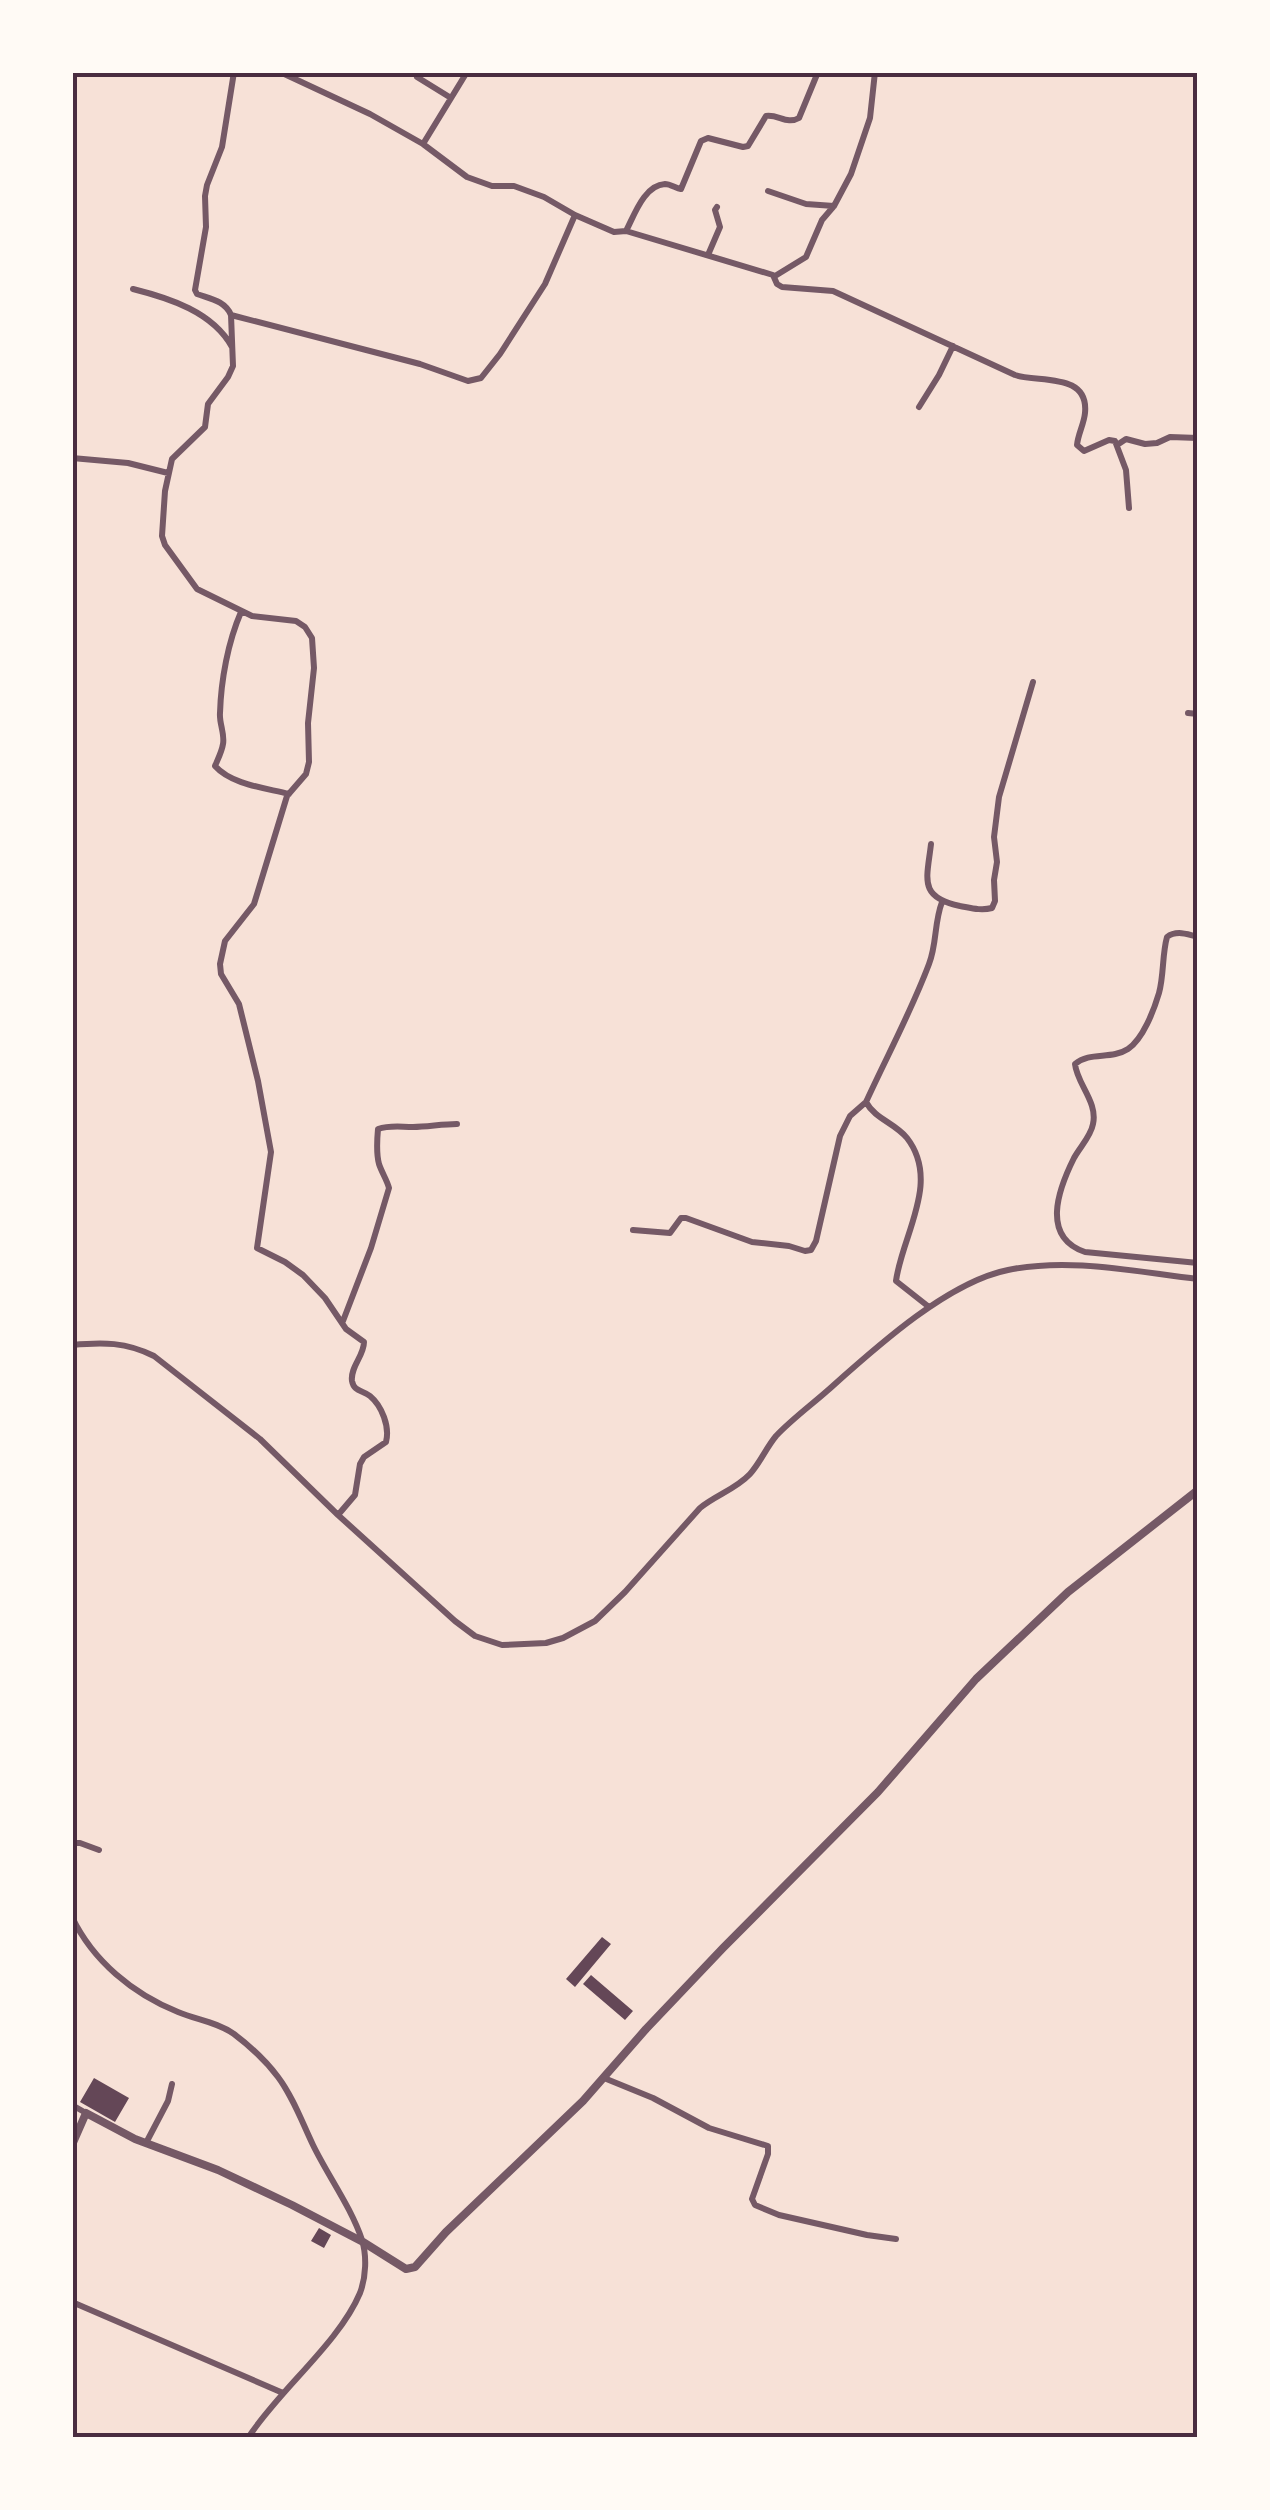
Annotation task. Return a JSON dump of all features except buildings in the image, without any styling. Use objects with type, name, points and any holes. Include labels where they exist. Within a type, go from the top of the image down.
[{"type":"street","points":[[234,72],[222,147],[206,186],[205,236],[195,290],[224,304],[231,315],[231,371],[208,404],[205,427],[173,457],[162,536],[197,589],[241,612],[262,619],[296,622],[312,638],[314,668],[306,774],[289,794],[254,904],[224,941],[220,964],[221,974],[238,1004],[271,1152],[257,1248],[303,1275],[343,1321],[346,1330],[359,1336],[364,1346],[352,1384],[376,1403],[388,1431],[386,1442],[369,1452],[360,1464],[358,1488],[342,1510]]},
{"type":"street","points":[[280,72],[370,114],[422,144],[467,177],[544,196],[575,216],[614,232],[626,231],[775,276]]},
{"type":"street","points":[[422,144],[467,72]]},
{"type":"street","points":[[626,231],[649,192],[665,184],[681,189],[701,140],[748,146],[766,116],[787,121],[799,118],[818,72]]},
{"type":"street","points":[[775,276],[806,256],[822,220],[851,174],[870,118],[875,72]]},
{"type":"street","points":[[417,77],[451,98]]},
{"type":"street","points":[[768,191],[806,204],[834,206]]},
{"type":"street","points":[[708,255],[720,227],[716,207]]},
{"type":"street","points":[[231,315],[420,364],[468,381],[476,380],[487,374],[545,284],[575,216]]},
{"type":"street","points":[[775,276],[782,288],[833,291],[1015,375],[1073,385],[1084,402],[1078,437],[1080,449],[1094,448],[1109,440],[1115,442],[1126,470],[1128,508]]},
{"type":"street","points":[[133,289],[200,314],[225,335],[234,350]]},
{"type":"street","points":[[918,406],[953,346]]},
{"type":"street","points":[[1117,445],[1126,439],[1150,444],[1170,437],[1198,438]]},
{"type":"street","points":[[72,458],[128,462],[168,473]]},
{"type":"street","points":[[241,612],[225,671],[220,708],[224,740],[216,766],[234,779],[289,794]]},
{"type":"street","points":[[931,844],[929,888],[942,902],[986,910],[994,905],[998,862],[994,837],[999,797],[1033,682]]},
{"type":"street","points":[[1188,714],[1198,714]]},
{"type":"street","points":[[633,1230],[670,1233],[679,1220],[686,1218],[743,1239],[811,1250],[840,1136],[850,1116],[866,1102],[910,1014],[934,950],[942,902]]},
{"type":"street","points":[[1198,938],[1180,933],[1168,937],[1159,993],[1130,1048],[1087,1056],[1075,1064],[1092,1108],[1093,1127],[1072,1162],[1057,1214],[1063,1240],[1072,1248],[1198,1263]]},
{"type":"street","points":[[866,1102],[872,1112],[908,1139],[918,1164],[919,1201],[896,1277],[898,1284],[927,1305]]},
{"type":"street","points":[[343,1321],[389,1188],[377,1156],[378,1129],[457,1124]]},
{"type":"street","points":[[72,1345],[113,1342],[154,1356],[342,1510],[454,1622],[475,1636],[518,1646],[563,1638],[595,1621],[700,1508],[740,1484],[778,1433],[927,1305],[984,1276],[1034,1266],[1113,1269],[1198,1279]]},
{"type":"street","points":[[72,2105],[146,2143],[218,2170],[326,2221],[406,2269],[415,2267],[437,2241],[559,2125],[723,1948],[870,1801],[976,1679],[1068,1592],[1198,1490]]},
{"type":"street","points":[[72,1843],[99,1850]]},
{"type":"street","points":[[72,1917],[88,1945],[122,1979],[180,2014],[220,2025],[268,2065],[289,2094],[363,2242],[365,2272],[354,2306],[248,2438]]},
{"type":"street","points":[[604,2078],[710,2128],[768,2146],[752,2199],[756,2205],[790,2217],[896,2239]]},
{"type":"street","points":[[146,2143],[168,2101],[172,2084]]},
{"type":"street","points":[[72,2145],[86,2112]]},
{"type":"street","points":[[72,2302],[283,2393]]}]
